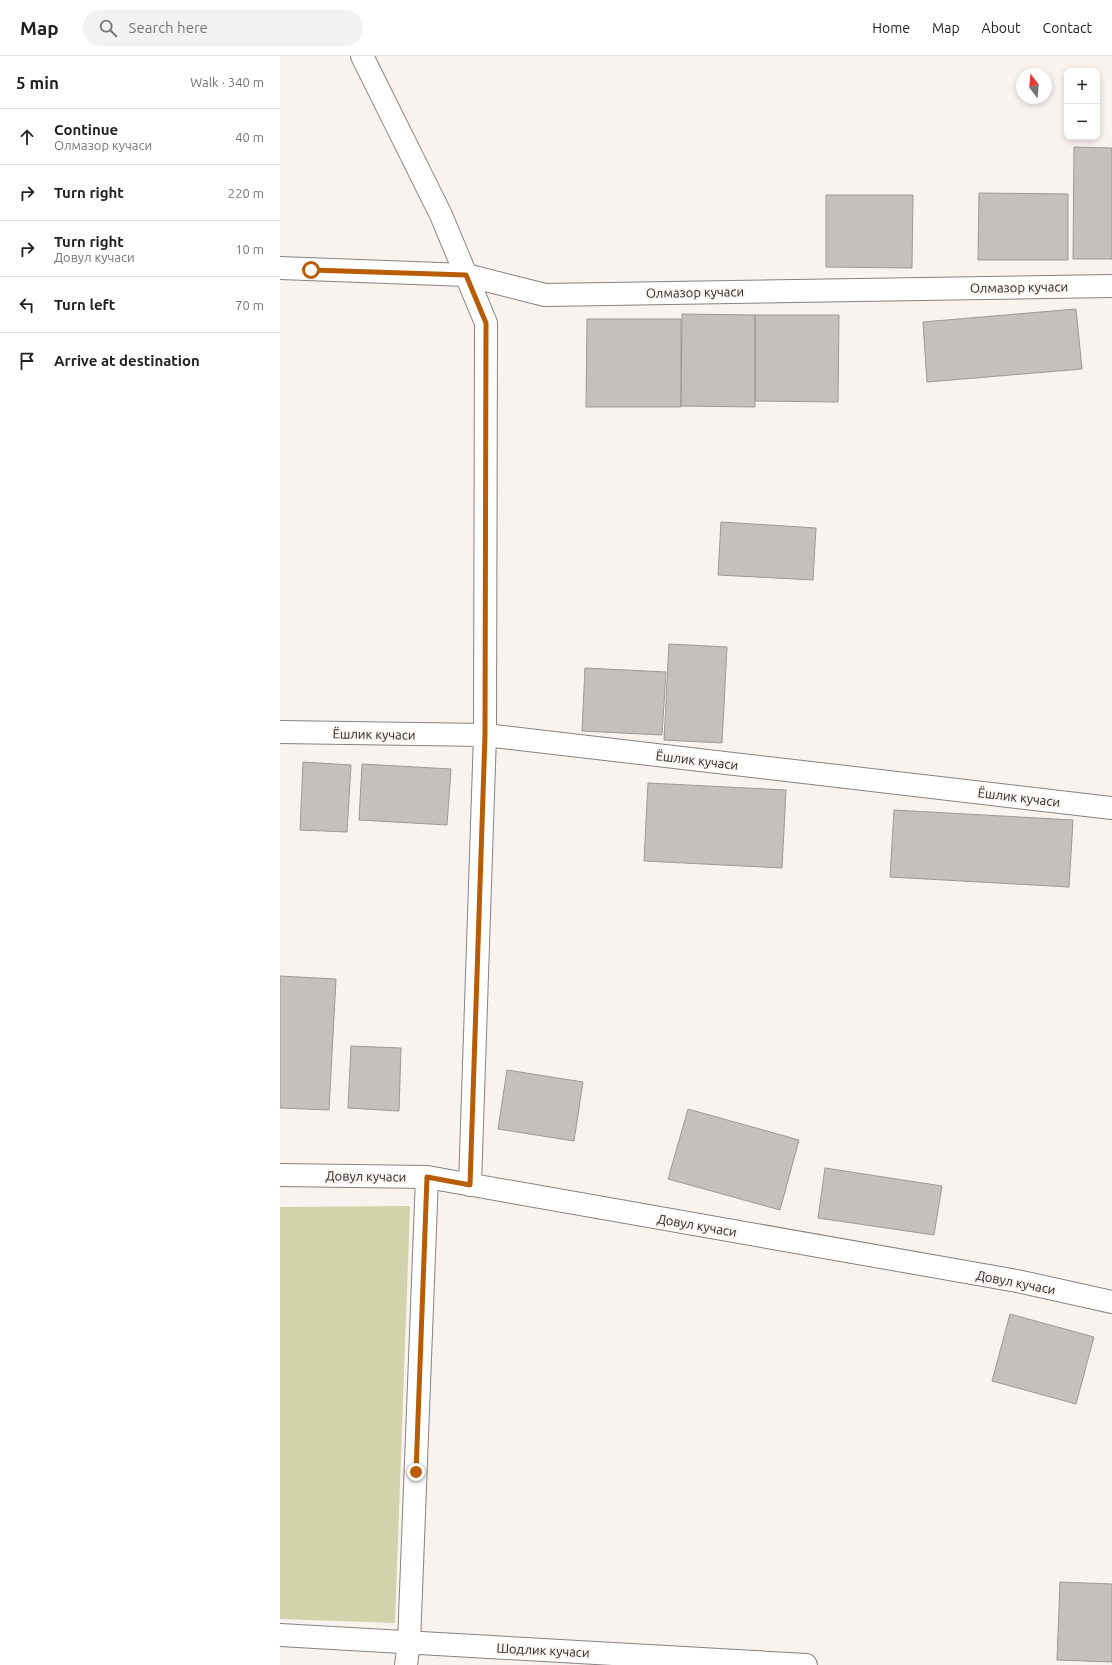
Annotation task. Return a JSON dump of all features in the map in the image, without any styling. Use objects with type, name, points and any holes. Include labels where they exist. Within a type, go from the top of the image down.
[{"type":"street","points":[[362,56],[441,215],[486,323],[485,735],[470,1185]]},
{"type":"street","name":"Олмазор кучаси","points":[[280,268],[466,275],[545,295],[1112,286]]},
{"type":"street","name":"Ёшлик кучаси","points":[[280,732],[485,735],[1112,808]]},
{"type":"street","name":"Довул кучаси","points":[[280,1175],[427,1177],[1017,1281],[1112,1302]]},
{"type":"street","points":[[406,1665],[409,1643],[427,1177]]},
{"type":"street","name":"Шодлик кучаси","points":[[280,1636],[806,1665]]},
{"type":"green space","points":[[410,1206],[395,1623],[280,1619],[280,1207]]},
{"type":"building","points":[[1074,147],[1112,148],[1112,259],[1073,259]]},
{"type":"building","points":[[979,193],[1068,194],[1068,260],[978,260]]},
{"type":"building","points":[[826,195],[913,195],[912,268],[826,267]]},
{"type":"building","points":[[1076,309],[1082,369],[927,382],[923,322]]},
{"type":"building","points":[[682,314],[755,315],[755,407],[681,406]]},
{"type":"building","points":[[755,315],[839,315],[838,402],[755,401]]},
{"type":"building","points":[[587,319],[681,319],[681,407],[586,407]]},
{"type":"building","points":[[721,522],[816,528],[813,580],[718,575]]},
{"type":"building","points":[[669,644],[727,647],[722,743],[664,740]]},
{"type":"building","points":[[585,668],[666,672],[662,735],[582,731]]},
{"type":"building","points":[[303,762],[351,765],[347,832],[300,830]]},
{"type":"building","points":[[362,764],[451,769],[447,825],[359,820]]},
{"type":"building","points":[[648,783],[786,790],[782,868],[644,861]]},
{"type":"building","points":[[894,810],[1073,820],[1069,887],[890,877]]},
{"type":"building","points":[[280,976],[336,979],[329,1110],[280,1108]]},
{"type":"building","points":[[351,1046],[401,1048],[399,1111],[348,1108]]},
{"type":"building","points":[[507,1070],[583,1082],[574,1141],[498,1129]]},
{"type":"building","points":[[688,1109],[799,1140],[780,1210],[668,1179]]},
{"type":"building","points":[[825,1168],[942,1186],[934,1235],[818,1218]]},
{"type":"building","points":[[1010,1314],[1094,1337],[1076,1404],[992,1381]]},
{"type":"building","points":[[1060,1582],[1112,1584],[1112,1662],[1057,1660]]},
{"type":"route","points":[[311,270],[466,275],[486,323],[485,735],[470,1185],[427,1177],[416,1472]]}]
